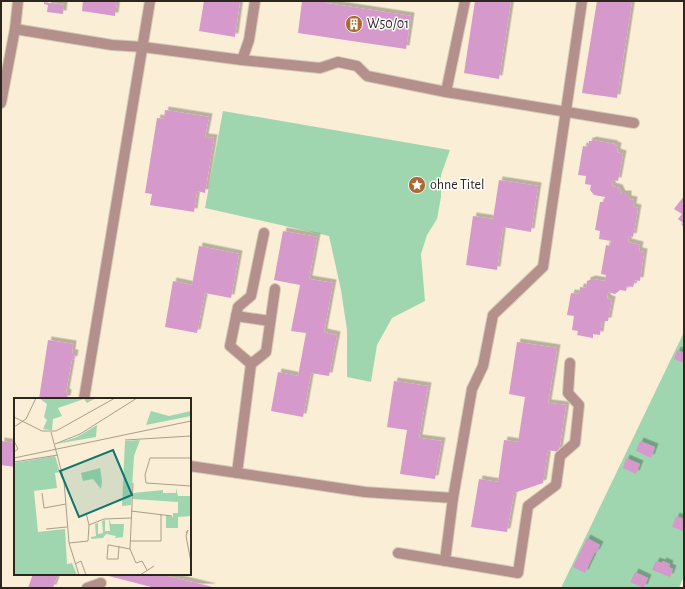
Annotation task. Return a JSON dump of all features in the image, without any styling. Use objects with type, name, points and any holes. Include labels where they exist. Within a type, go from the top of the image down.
[{"type":"street","points":[[1,103],[18,1]]},
{"type":"street","points":[[84,398],[150,1]]},
{"type":"street","points":[[242,60],[249,40],[255,1]]},
{"type":"street","points":[[446,92],[465,1]]},
{"type":"street","points":[[445,561],[453,498],[472,389],[483,366],[493,315],[543,267],[582,1]]},
{"type":"street","points":[[14,29],[112,45],[142,47],[320,68],[338,62],[357,66],[368,76],[446,92],[634,123]]},
{"type":"street","points":[[251,364],[230,346],[238,306],[251,296],[264,233]]},
{"type":"street","points":[[236,473],[251,364],[266,352],[275,289]]},
{"type":"street","points":[[236,316],[270,321]]},
{"type":"street","points":[[398,554],[518,573],[528,506],[556,485],[560,456],[575,443],[579,405],[568,393],[570,362]]},
{"type":"street","points":[[191,466],[365,492],[453,498]]},
{"type":"street","points":[[87,588],[101,583]]},
{"type":"green space","points":[[223,111],[450,150],[441,175],[441,197],[437,219],[427,235],[421,254],[425,301],[392,318],[377,345],[371,382],[347,377],[347,330],[341,290],[329,236],[205,208]]},
{"type":"green space","points":[[684,332],[684,576],[679,588],[561,588]]},
{"type":"building","points":[[83,1],[117,1],[115,16],[82,11]]},
{"type":"building","points":[[204,1],[240,1],[235,37],[199,31]]},
{"type":"building","name":"W50/01","points":[[302,1],[327,1],[326,3],[411,16],[406,49],[298,33]]},
{"type":"building","points":[[475,1],[511,1],[499,79],[464,73]]},
{"type":"building","points":[[597,1],[632,1],[617,98],[582,93]]},
{"type":"building","points":[[44,2],[64,5],[63,14],[47,12],[48,5],[44,4]]},
{"type":"building","points":[[165,110],[209,117],[205,137],[214,138],[205,193],[197,191],[194,212],[150,205],[152,194],[145,193],[157,118],[164,119]]},
{"type":"building","points":[[592,140],[615,144],[614,145],[618,146],[617,152],[623,154],[618,181],[613,180],[612,186],[619,188],[622,194],[628,194],[628,199],[634,200],[633,207],[638,208],[633,237],[629,236],[628,242],[640,245],[639,251],[644,252],[640,281],[635,280],[633,287],[627,286],[626,291],[620,290],[615,294],[608,292],[607,298],[612,300],[608,321],[602,321],[600,335],[593,334],[593,338],[577,335],[578,331],[572,330],[574,316],[567,315],[571,293],[579,294],[580,287],[586,288],[587,281],[592,279],[605,281],[606,275],[601,274],[606,245],[610,246],[611,241],[599,239],[600,231],[595,230],[600,202],[604,202],[605,197],[594,195],[590,190],[591,185],[585,184],[586,176],[578,175],[583,146],[588,147],[589,141]]},
{"type":"building","points":[[499,180],[538,186],[531,232],[503,227],[497,270],[466,265],[473,216],[493,219]]},
{"type":"building","points":[[684,196],[684,227],[681,224],[683,223],[678,219],[682,214],[674,209]]},
{"type":"building","points":[[283,231],[317,237],[309,279],[333,283],[324,332],[337,335],[329,376],[311,373],[303,417],[271,411],[278,372],[298,376],[306,333],[291,331],[300,285],[274,280]]},
{"type":"building","points":[[199,246],[239,254],[231,298],[205,293],[197,333],[165,327],[173,281],[192,285]]},
{"type":"building","points":[[48,340],[73,344],[72,353],[75,353],[74,360],[72,359],[66,392],[68,393],[67,398],[39,398]]},
{"type":"building","points":[[517,342],[557,348],[548,403],[566,405],[559,452],[548,450],[543,483],[514,493],[507,532],[471,527],[479,479],[498,482],[504,440],[518,442],[525,397],[509,394]]},
{"type":"building","points":[[677,350],[684,353],[684,363],[674,359]]},
{"type":"building","points":[[394,381],[428,386],[419,438],[442,441],[435,479],[400,474],[407,430],[387,427]]},
{"type":"building","points":[[1,441],[14,443],[14,467],[1,465]]},
{"type":"building","points":[[640,441],[655,447],[651,458],[636,451]]},
{"type":"building","points":[[626,458],[640,464],[636,474],[623,468]]},
{"type":"building","points":[[676,516],[684,519],[683,531],[672,527]]},
{"type":"building","points":[[587,538],[600,545],[585,573],[573,567]]},
{"type":"building","points":[[656,561],[662,563],[663,561],[670,564],[669,567],[673,569],[670,577],[652,570]]},
{"type":"building","points":[[635,572],[648,578],[644,588],[630,582]]},
{"type":"building","points":[[33,575],[58,575],[53,588],[28,588]]},
{"type":"building","points":[[105,575],[163,575],[213,587],[155,588]]},
{"type":"place","name":"W50/01","points":[[354,24]]},
{"type":"place","name":"ohne Titel","points":[[417,185]]}]
